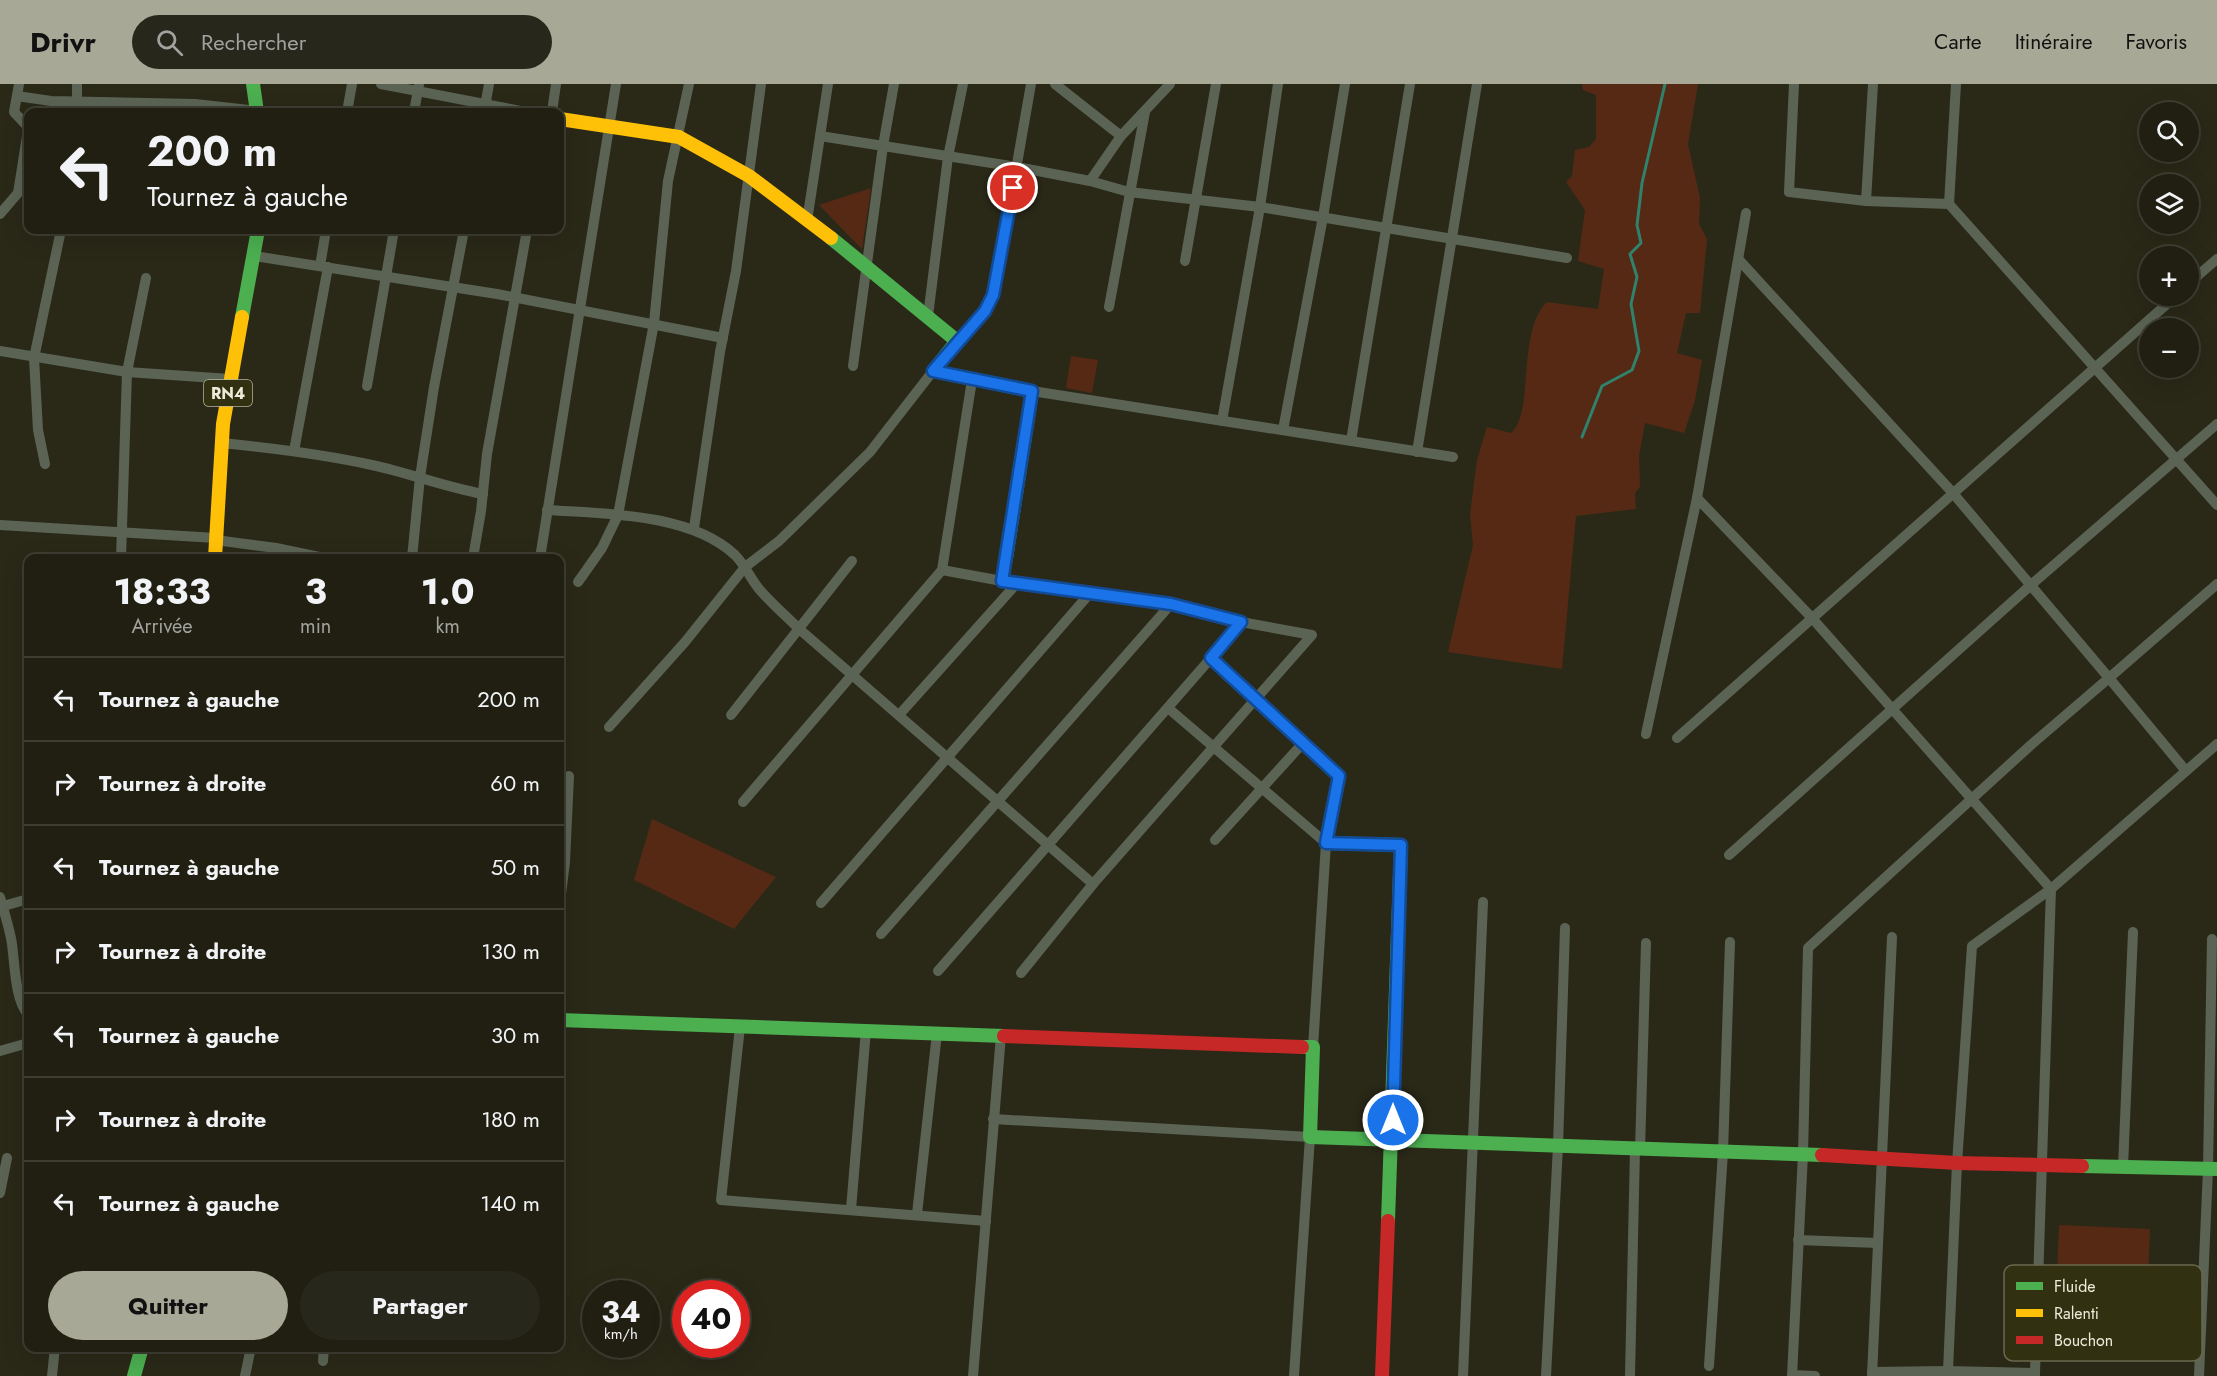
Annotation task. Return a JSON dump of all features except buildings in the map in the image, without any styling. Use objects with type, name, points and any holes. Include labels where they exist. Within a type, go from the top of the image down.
[{"type":"main road","points":[[253,84],[256,108]]},
{"type":"main road","points":[[564,120],[679,137],[749,176],[868,267],[957,341],[933,371],[1032,391],[1002,581],[1019,581],[1171,604],[1241,622],[1211,658],[1339,776],[1326,843],[1401,845],[1394,1035],[1393,1142],[1382,1376]]},
{"type":"main road","name":"RN4","points":[[215,554],[221,443],[230,379],[242,331],[257,234]]},
{"type":"main road","points":[[564,1020],[1313,1047],[1310,1137],[1393,1142],[1803,1155],[1957,1163],[2212,1169]]},
{"type":"main road","points":[[134,1376],[141,1352]]},
{"type":"street","points":[[19,84],[14,112],[24,123]]},
{"type":"street","points":[[77,84],[77,102],[80,108]]},
{"type":"street","points":[[348,108],[352,84]]},
{"type":"street","points":[[381,84],[418,88],[482,108]]},
{"type":"street","points":[[485,108],[489,84]]},
{"type":"street","points":[[553,108],[556,84]]},
{"type":"street","points":[[541,554],[616,84]]},
{"type":"street","points":[[578,582],[602,548],[618,515],[654,323],[668,181],[689,84]]},
{"type":"street","points":[[694,528],[762,84]]},
{"type":"street","points":[[807,221],[828,84]]},
{"type":"street","points":[[853,366],[883,146],[894,84]]},
{"type":"street","points":[[928,316],[948,157],[963,84]]},
{"type":"street","points":[[957,341],[985,311],[993,295],[1031,84]]},
{"type":"street","points":[[1055,84],[1121,136]]},
{"type":"street","points":[[1185,261],[1216,84]]},
{"type":"street","points":[[1222,421],[1260,207],[1278,84]]},
{"type":"street","points":[[1283,430],[1323,217],[1345,84]]},
{"type":"street","points":[[1351,441],[1410,84]]},
{"type":"street","points":[[1417,452],[1477,84]]},
{"type":"street","points":[[1794,84],[1789,192],[1866,201],[1949,204]]},
{"type":"street","points":[[1866,201],[1873,84]]},
{"type":"street","points":[[1956,84],[1949,204],[2217,505]]},
{"type":"street","points":[[1090,181],[1121,136],[1167,85]]},
{"type":"street","points":[[415,108],[418,88]]},
{"type":"street","points":[[17,96],[77,102],[195,104],[226,108]]},
{"type":"street","points":[[1108,307],[1145,112]]},
{"type":"street","points":[[820,136],[1017,166],[1090,181],[1129,192],[1260,207],[1567,258]]},
{"type":"street","points":[[0,214],[18,193],[24,154]]},
{"type":"street","points":[[1646,734],[1697,498],[1740,261],[1746,213]]},
{"type":"street","points":[[45,464],[38,430],[34,358],[60,234]]},
{"type":"street","points":[[294,451],[324,267],[326,234]]},
{"type":"street","points":[[367,386],[393,234]]},
{"type":"street","points":[[412,554],[420,477],[434,387],[463,234]]},
{"type":"street","points":[[474,554],[487,453],[526,234]]},
{"type":"street","points":[[254,256],[516,297],[723,338]]},
{"type":"street","points":[[2199,275],[2217,259]]},
{"type":"street","points":[[1740,261],[1952,492],[2032,584],[2186,771]]},
{"type":"street","points":[[121,554],[127,372],[146,278]]},
{"type":"street","points":[[1677,738],[1952,492],[2165,306]]},
{"type":"street","points":[[0,351],[127,372],[230,379]]},
{"type":"street","points":[[609,727],[685,642],[745,567],[779,541],[870,452],[933,371]]},
{"type":"street","points":[[743,802],[942,570],[972,380]]},
{"type":"street","points":[[1032,391],[1453,458]]},
{"type":"street","points":[[1729,855],[2032,584],[2177,461],[2217,424]]},
{"type":"street","points":[[221,443],[294,451],[420,477],[447,487],[483,494]]},
{"type":"street","points":[[1697,498],[1812,618],[2051,889],[2039,1265]]},
{"type":"street","points":[[547,510],[618,515],[694,528],[720,543],[745,567],[758,588],[798,628],[1093,884]]},
{"type":"street","points":[[0,525],[216,539],[305,554]]},
{"type":"street","points":[[731,716],[852,561]]},
{"type":"street","points":[[942,570],[1002,581]]},
{"type":"street","points":[[899,715],[1019,581]]},
{"type":"street","points":[[1815,1376],[1792,1376],[1803,1155],[1808,948],[1971,800],[2217,584]]},
{"type":"street","points":[[822,903],[1091,592]]},
{"type":"street","points":[[881,934],[1171,604]]},
{"type":"street","points":[[1021,973],[1093,884],[1312,635],[1241,622]]},
{"type":"street","points":[[938,971],[1047,843],[1211,658]]},
{"type":"street","points":[[1168,708],[1261,790],[1326,843],[1313,1047]]},
{"type":"street","points":[[1215,840],[1303,743]]},
{"type":"street","points":[[1948,1371],[1957,1163],[1972,946],[2051,889],[2217,744]]},
{"type":"street","points":[[564,870],[569,776]]},
{"type":"street","points":[[24,900],[1,904],[24,1010]]},
{"type":"street","points":[[1463,1376],[1483,902]]},
{"type":"street","points":[[1546,1376],[1558,1146],[1564,928]]},
{"type":"street","points":[[2123,1167],[2133,933]]},
{"type":"street","points":[[1892,937],[1872,1374],[1948,1371],[2035,1375]]},
{"type":"street","points":[[2202,1328],[2212,1169],[2212,939]]},
{"type":"street","points":[[1709,1365],[1723,1152],[1730,942]]},
{"type":"street","points":[[1630,1376],[1646,943]]},
{"type":"street","points":[[740,1027],[721,1200],[986,1221]]},
{"type":"street","points":[[851,1209],[866,1030]]},
{"type":"street","points":[[916,1214],[937,1033]]},
{"type":"street","points":[[973,1376],[1001,1035]]},
{"type":"street","points":[[0,1051],[24,1044]]},
{"type":"street","points":[[993,1119],[1310,1137],[1294,1376]]},
{"type":"street","points":[[0,1193],[7,1158]]},
{"type":"street","points":[[1798,1240],[1878,1243]]},
{"type":"street","points":[[52,1376],[54,1352]]},
{"type":"street","points":[[245,1376],[249,1352]]},
{"type":"street","points":[[323,1361],[324,1352]]},
{"type":"street","points":[[2199,1376],[2200,1361]]},
{"type":"shaded area","points":[[1582,84],[1698,84],[1688,144],[1700,198],[1699,224],[1707,239],[1700,313],[1686,313],[1677,353],[1702,360],[1695,400],[1684,433],[1645,423],[1639,456],[1640,487],[1635,493],[1636,509],[1576,516],[1562,669],[1448,652],[1473,545],[1470,514],[1477,460],[1487,427],[1511,433],[1518,423],[1525,391],[1532,332],[1538,315],[1547,302],[1598,309],[1604,269],[1578,261],[1585,210],[1566,182],[1572,176],[1575,150],[1589,147],[1596,139],[1596,95],[1583,90]]},
{"type":"shaded area","points":[[871,188],[862,249],[819,205]]},
{"type":"shaded area","points":[[1071,356],[1098,360],[1092,393],[1066,388]]},
{"type":"shaded area","points":[[652,819],[776,877],[734,929],[634,880]]},
{"type":"shaded area","points":[[2059,1225],[2150,1229],[2149,1265],[2057,1265]]},
{"type":"waterway","points":[[1582,437],[1602,386],[1632,370],[1639,351],[1631,304],[1637,277],[1630,254],[1641,243],[1637,225],[1642,183],[1665,84]]},
{"type":"traffic: fast","points":[[253,84],[256,108]]},
{"type":"traffic: fast","points":[[242,317],[257,234]]},
{"type":"traffic: fast","points":[[831,238],[957,341],[933,371],[1032,391],[1006,558]]},
{"type":"traffic: fast","points":[[1229,619],[1241,622],[1211,658],[1339,776],[1326,843],[1401,845],[1388,1221]]},
{"type":"traffic: fast","points":[[564,1020],[1004,1036]]},
{"type":"traffic: fast","points":[[1302,1047],[1313,1047],[1310,1137],[1822,1155]]},
{"type":"traffic: fast","points":[[2082,1166],[2217,1169]]},
{"type":"traffic: fast","points":[[134,1376],[141,1352]]},
{"type":"traffic: slow","points":[[564,120],[679,137],[749,176],[831,238]]},
{"type":"traffic: slow","points":[[215,554],[223,424],[242,317]]},
{"type":"traffic: jam","points":[[1006,558],[1002,581],[1171,604],[1229,619]]},
{"type":"traffic: jam","points":[[1004,1036],[1302,1047]]},
{"type":"traffic: jam","points":[[1822,1155],[1957,1163],[2082,1166]]},
{"type":"traffic: jam","points":[[1382,1376],[1388,1221]]},
{"type":"route","points":[[1013,188],[993,295],[985,311],[933,371],[1032,391],[1002,581],[1019,581],[1171,604],[1241,622],[1211,658],[1339,776],[1326,843],[1401,845],[1393,1120]]}]
